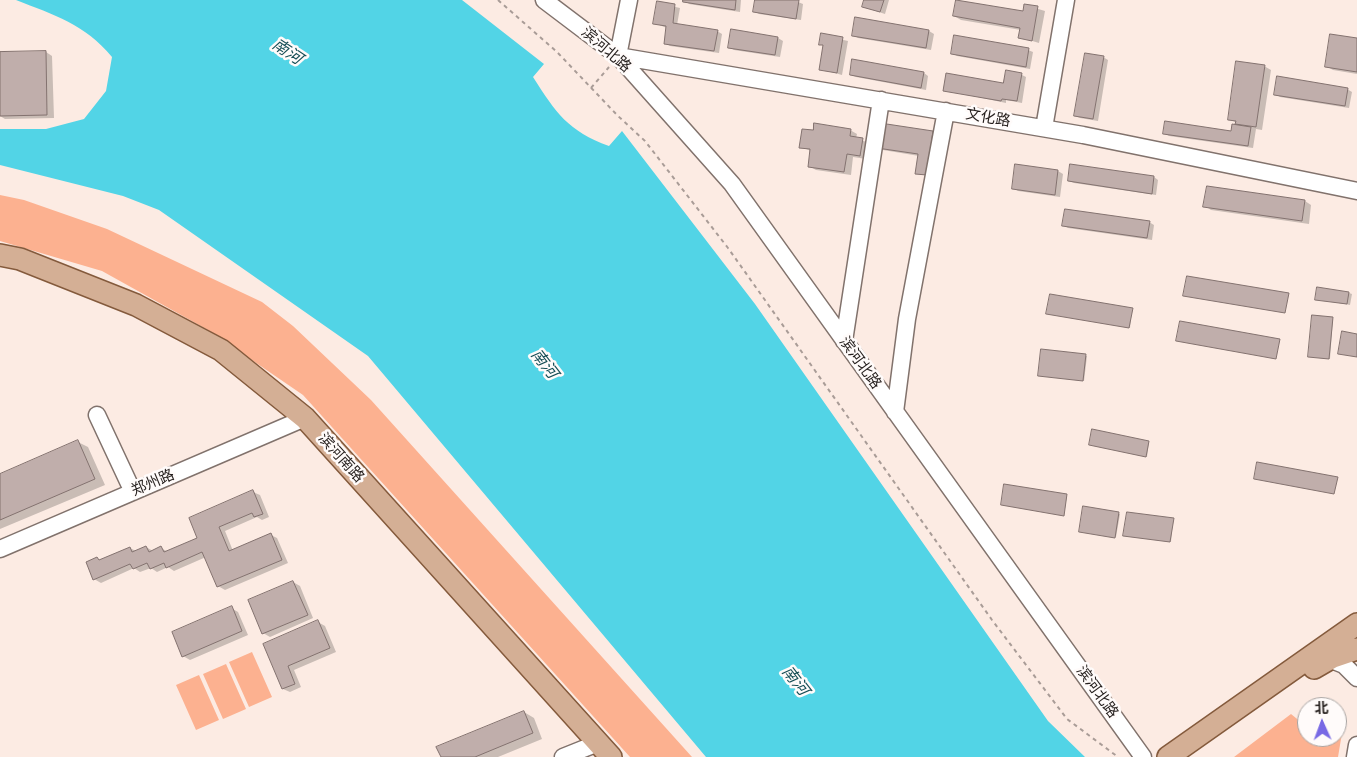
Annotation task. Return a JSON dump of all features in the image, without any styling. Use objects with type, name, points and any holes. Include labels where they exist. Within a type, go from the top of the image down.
[{"type":"main road","name":"滨河南路","points":[[0,255],[20,259],[136,305],[221,350],[305,418],[604,750]]},
{"type":"main road","points":[[1184,757],[1357,624]]},
{"type":"main road","points":[[1168,757],[1264,695],[1328,659],[1357,649]]},
{"type":"street","name":"滨河北路","points":[[544,0],[618,56],[732,184],[1144,757]]},
{"type":"street","points":[[618,56],[628,0]]},
{"type":"street","points":[[1044,128],[1066,0]]},
{"type":"street","name":"文化路","points":[[618,56],[1044,128],[1357,190]]},
{"type":"street","points":[[844,341],[880,100]]},
{"type":"street","points":[[895,412],[907,319],[946,111]]},
{"type":"street","points":[[97,415],[133,492]]},
{"type":"street","name":"郑州路","points":[[0,549],[305,418]]},
{"type":"street","points":[[1328,659],[1344,665],[1357,678]]},
{"type":"street","points":[[1355,757],[1357,745]]},
{"type":"street","points":[[563,757],[604,750]]},
{"type":"path","points":[[498,0],[557,52],[645,140],[728,248],[992,620],[1067,719],[1118,757]]},
{"type":"path","points":[[591,88],[618,56]]},
{"type":"shaded area","points":[[0,195],[24,200],[107,229],[262,302],[293,326],[371,400],[692,757],[630,757],[303,395],[208,330],[102,271],[0,241]]},
{"type":"shaded area","points":[[252,652],[272,697],[249,707],[229,662]]},
{"type":"shaded area","points":[[226,664],[246,709],[223,719],[203,674]]},
{"type":"shaded area","points":[[199,675],[219,720],[196,730],[176,685]]},
{"type":"shaded area","points":[[1291,714],[1297,719],[1297,747],[1340,747],[1338,757],[1234,757]]},
{"type":"water","name":"南河","points":[[16,0],[462,0],[544,64],[533,77],[556,111],[573,127],[583,134],[609,146],[622,131],[755,304],[1048,721],[1085,757],[706,757],[368,356],[159,210],[123,196],[0,165],[0,129],[46,129],[84,119],[106,91],[112,57],[80,28]]},
{"type":"building","points":[[683,0],[736,0],[735,10],[683,2]]},
{"type":"building","points":[[755,0],[799,0],[796,19],[753,12]]},
{"type":"building","points":[[864,0],[884,0],[880,12],[862,7]]},
{"type":"building","points":[[956,0],[1023,11],[1024,4],[1038,6],[1032,41],[1018,38],[1020,28],[953,16]]},
{"type":"building","points":[[657,1],[675,4],[673,23],[718,30],[714,51],[664,44],[666,26],[653,24]]},
{"type":"building","points":[[855,17],[929,30],[926,48],[852,36]]},
{"type":"building","points":[[731,29],[778,37],[775,55],[728,48]]},
{"type":"building","points":[[821,33],[843,37],[837,73],[819,70],[823,45],[819,45]]},
{"type":"building","points":[[1330,34],[1357,38],[1357,72],[1325,67]]},
{"type":"building","points":[[954,35],[1029,48],[1026,67],[951,54]]},
{"type":"building","points":[[46,51],[47,115],[0,116],[0,52]]},
{"type":"building","points":[[1085,53],[1104,56],[1093,119],[1074,116]]},
{"type":"building","points":[[852,59],[924,72],[921,88],[850,75]]},
{"type":"building","points":[[1236,61],[1265,65],[1256,127],[1235,124],[1236,121],[1228,120]]},
{"type":"building","points":[[1006,70],[1022,73],[1017,101],[1002,99],[1001,101],[943,91],[946,73],[1003,83]]},
{"type":"building","points":[[1277,76],[1348,88],[1345,106],[1274,95]]},
{"type":"building","points":[[1165,121],[1231,131],[1232,124],[1251,127],[1248,146],[1163,134]]},
{"type":"building","points":[[814,123],[851,129],[850,136],[863,138],[860,156],[847,154],[844,172],[808,167],[810,149],[799,148],[802,129],[813,130]]},
{"type":"building","points":[[880,123],[933,131],[927,175],[915,174],[918,154],[877,148]]},
{"type":"building","points":[[1015,164],[1058,170],[1055,195],[1012,189]]},
{"type":"building","points":[[1070,164],[1154,176],[1152,194],[1068,181]]},
{"type":"building","points":[[1207,186],[1305,200],[1302,221],[1203,207]]},
{"type":"building","points":[[1065,209],[1150,221],[1147,238],[1062,226]]},
{"type":"building","points":[[1187,276],[1289,293],[1285,313],[1183,296]]},
{"type":"building","points":[[1317,287],[1349,292],[1347,304],[1315,300]]},
{"type":"building","points":[[1050,294],[1133,308],[1129,328],[1046,314]]},
{"type":"building","points":[[1312,315],[1333,317],[1329,359],[1308,357]]},
{"type":"building","points":[[1180,321],[1280,339],[1276,359],[1176,341]]},
{"type":"building","points":[[1342,331],[1357,334],[1357,357],[1338,354]]},
{"type":"building","points":[[1041,349],[1086,354],[1083,381],[1038,376]]},
{"type":"building","points":[[1092,429],[1149,441],[1146,457],[1089,445]]},
{"type":"building","points":[[78,440],[95,479],[0,520],[0,474]]},
{"type":"building","points":[[1257,462],[1338,477],[1334,494],[1254,479]]},
{"type":"building","points":[[1004,484],[1067,494],[1064,516],[1001,505]]},
{"type":"building","points":[[253,490],[263,514],[254,517],[252,513],[219,527],[229,551],[271,533],[282,560],[217,587],[202,552],[166,568],[164,563],[150,569],[147,563],[133,569],[130,564],[93,580],[86,562],[97,557],[99,560],[130,547],[132,552],[146,546],[149,552],[161,546],[164,552],[197,538],[189,518]]},
{"type":"building","points":[[1083,506],[1119,512],[1115,538],[1079,532]]},
{"type":"building","points":[[1127,512],[1174,518],[1170,542],[1123,536]]},
{"type":"building","points":[[293,581],[308,615],[262,634],[248,600]]},
{"type":"building","points":[[232,606],[242,631],[182,657],[172,632]]},
{"type":"building","points":[[318,620],[330,648],[288,666],[295,684],[282,689],[263,644]]},
{"type":"building","points":[[524,711],[533,733],[475,757],[441,757],[436,747]]}]
